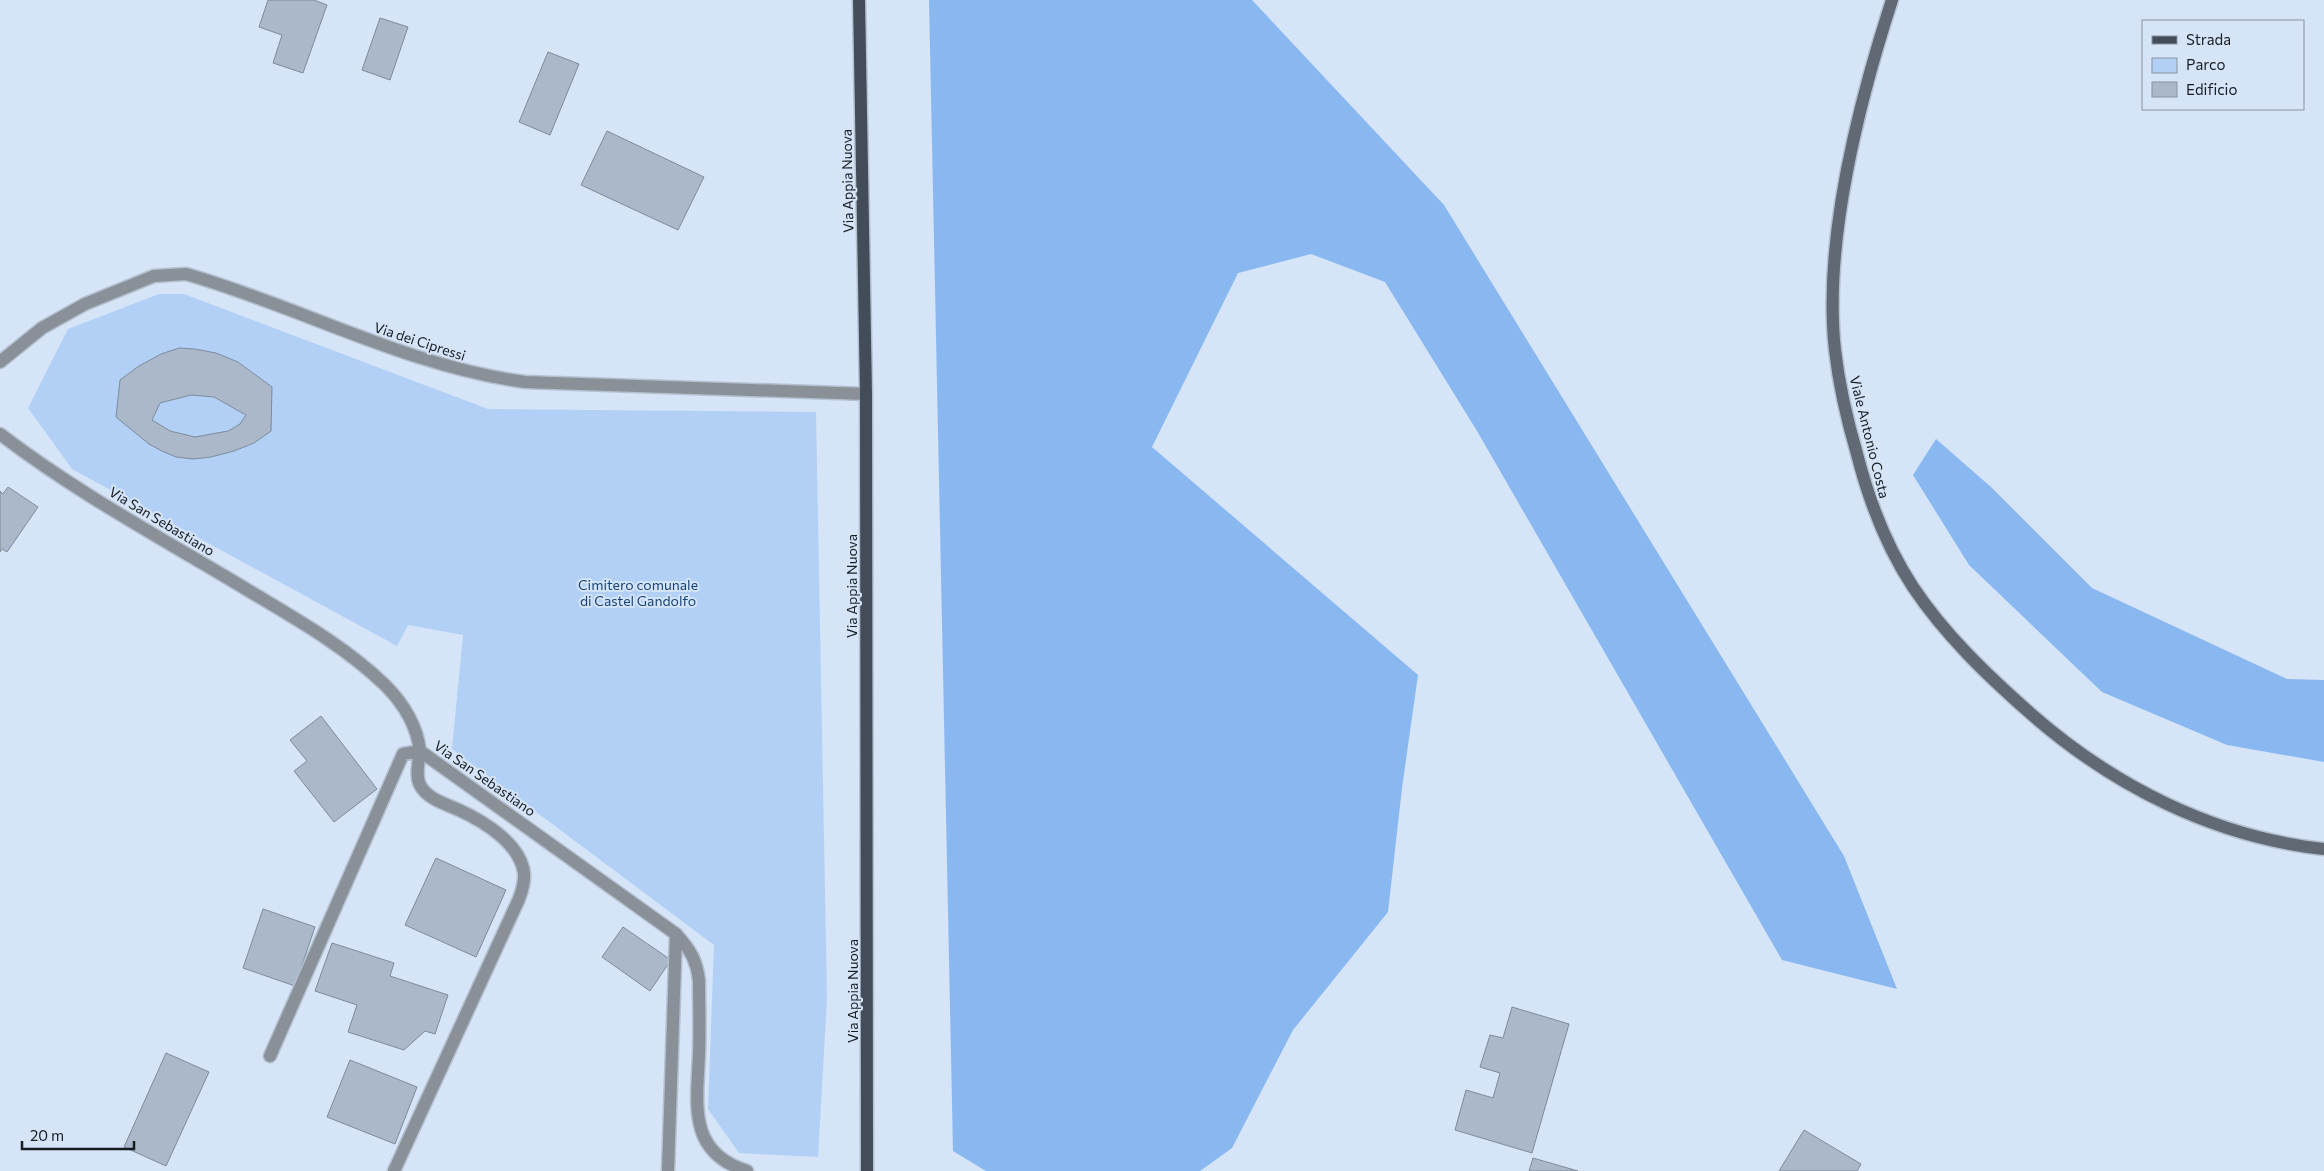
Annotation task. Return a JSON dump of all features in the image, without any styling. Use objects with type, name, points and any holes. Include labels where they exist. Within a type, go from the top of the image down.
[{"type":"main road","name":"Via Appia Nuova","points":[[859,0],[866,394],[867,1171]]},
{"type":"main road","name":"Viale Antonio Costa","points":[[1892,0],[1870,80],[1846,184],[1835,261],[1834,329],[1841,390],[1861,470],[1876,516],[1896,560],[1934,616],[1964,649],[2004,690],[2067,744],[2118,778],[2200,820],[2252,836],[2324,850]]},
{"type":"street","name":"Via dei Cipressi","points":[[0,362],[37,332],[85,304],[154,276],[186,274],[416,357],[487,376],[525,382],[866,394]]},
{"type":"street","name":"Via San Sebastiano","points":[[0,434],[79,489],[281,610],[348,654],[374,675],[406,711],[417,734],[420,751],[676,934],[692,952],[698,968],[696,1100],[699,1127],[714,1152],[724,1161],[747,1171]]},
{"type":"street","points":[[270,1056],[403,754],[420,751],[418,769],[420,785],[433,798],[470,815],[502,837],[510,845],[521,864],[524,878],[519,899],[394,1171]]},
{"type":"street","points":[[668,1171],[676,934]]},
{"type":"green space","name":"Cimitero comunale di Castel Gandolfo","points":[[159,294],[184,294],[488,409],[816,412],[827,998],[818,1157],[739,1153],[708,1109],[714,945],[452,749],[463,635],[408,625],[397,646],[72,469],[28,408],[68,329]]},
{"type":"shaded area","points":[[929,0],[1252,0],[1444,205],[1844,856],[1897,989],[1782,960],[1477,431],[1385,282],[1311,254],[1238,273],[1152,447],[1418,675],[1402,788],[1388,912],[1293,1030],[1232,1148],[1200,1171],[986,1171],[953,1151]]},
{"type":"shaded area","points":[[1936,439],[1991,487],[2092,588],[2287,679],[2324,680],[2324,762],[2227,745],[2102,692],[1969,565],[1913,475]]},
{"type":"building","points":[[268,0],[314,0],[327,5],[303,73],[273,63],[282,35],[259,27]]},
{"type":"building","points":[[380,18],[408,27],[390,80],[362,70]]},
{"type":"building","points":[[548,52],[579,64],[550,135],[519,122]]},
{"type":"building","points":[[607,131],[704,177],[678,230],[581,185]]},
{"type":"building","points":[[179,348],[195,349],[216,353],[238,362],[272,387],[271,431],[254,443],[234,451],[193,459],[176,457],[149,444],[116,417],[120,380],[139,366],[161,354]],"holes":[[[191,395],[214,397],[246,415],[240,424],[228,431],[195,437],[170,431],[152,420],[160,403]]]},
{"type":"building","points":[[8,487],[38,507],[7,552],[2,549],[0,552],[0,491],[3,494]]},
{"type":"building","points":[[321,716],[377,789],[334,822],[294,771],[307,761],[290,740]]},
{"type":"building","points":[[436,858],[506,890],[476,957],[405,925]]},
{"type":"building","points":[[263,909],[315,927],[295,986],[243,968]]},
{"type":"building","points":[[623,927],[671,960],[650,991],[602,957]]},
{"type":"building","points":[[332,943],[394,963],[390,976],[448,995],[435,1034],[425,1031],[404,1050],[348,1032],[357,1005],[315,991]]},
{"type":"building","points":[[1512,1007],[1569,1024],[1532,1153],[1455,1130],[1466,1090],[1493,1098],[1500,1073],[1480,1067],[1490,1035],[1503,1038]]},
{"type":"building","points":[[166,1053],[209,1072],[166,1166],[124,1147]]},
{"type":"building","points":[[350,1060],[417,1087],[395,1144],[327,1117]]},
{"type":"building","points":[[1804,1130],[1861,1164],[1857,1171],[1779,1171]]},
{"type":"building","points":[[1533,1158],[1578,1171],[1529,1171]]}]
